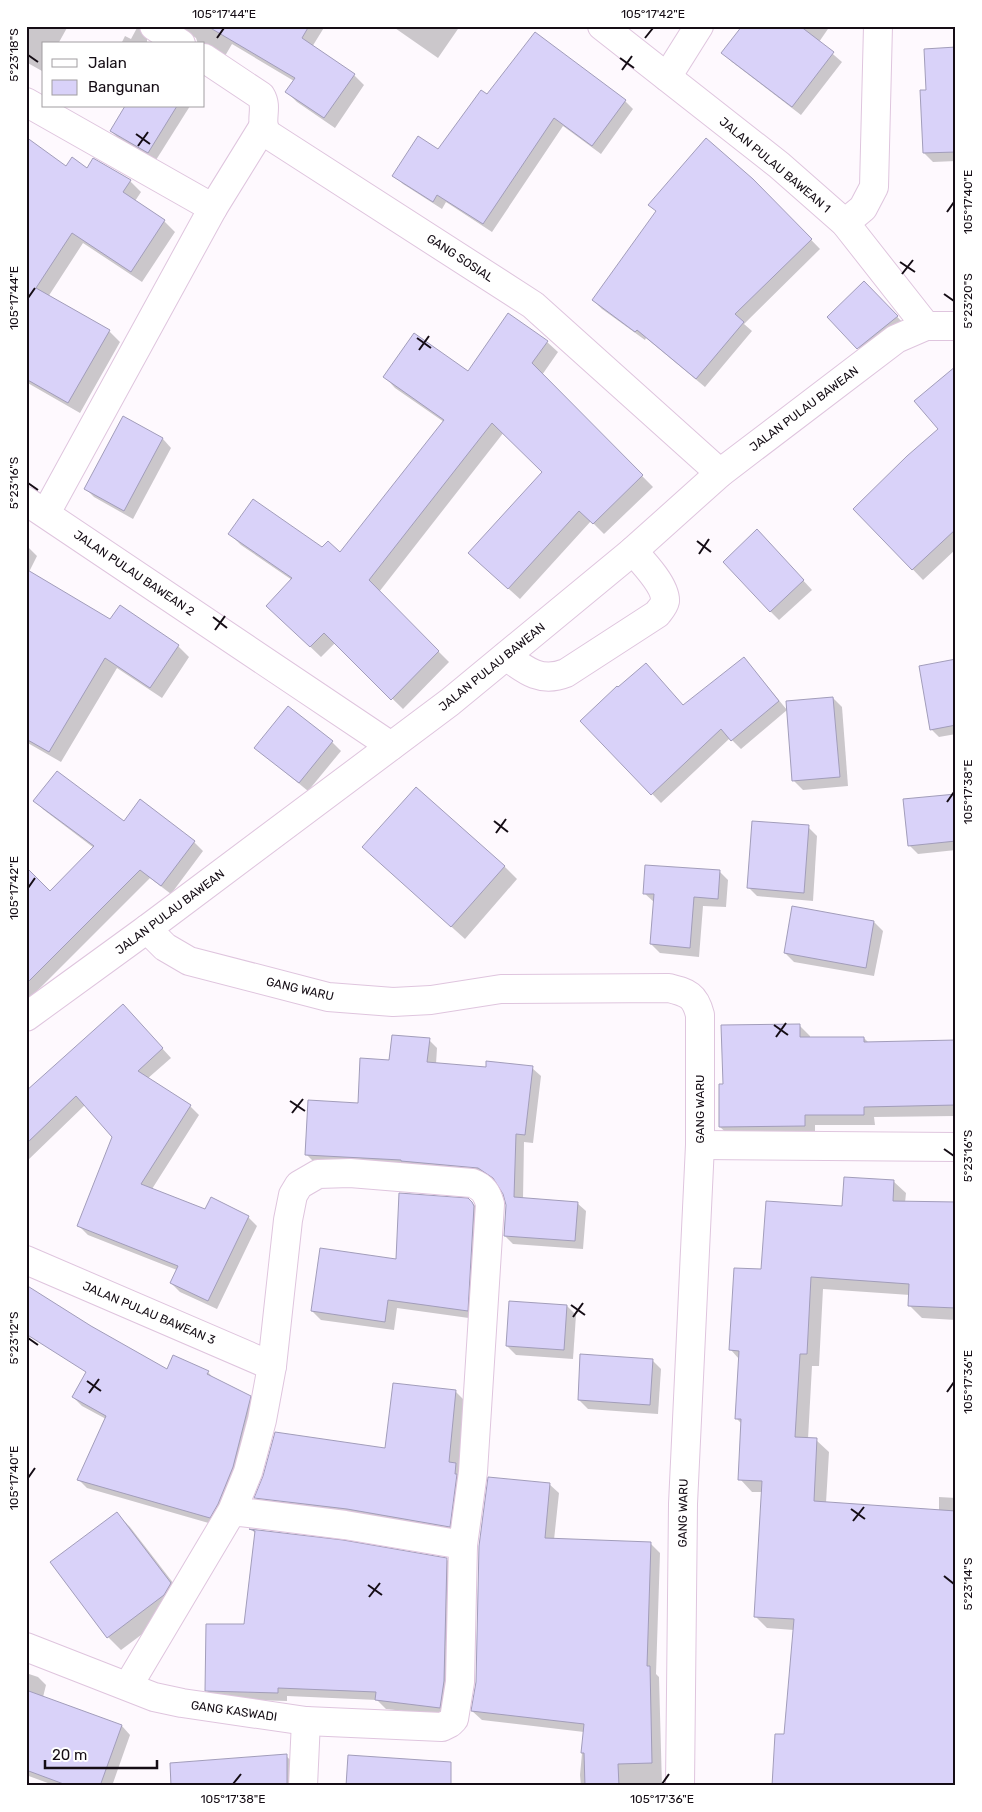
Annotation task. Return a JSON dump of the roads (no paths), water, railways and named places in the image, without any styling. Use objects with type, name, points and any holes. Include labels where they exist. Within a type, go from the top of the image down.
[{"type":"street","points":[[154,26],[179,42]]},
{"type":"street","name":"JALAN PULAU BAWEAN 1","points":[[602,26],[779,165],[845,223],[926,326]]},
{"type":"street","points":[[667,77],[699,26]]},
{"type":"street","points":[[845,223],[863,208],[874,187],[878,26]]},
{"type":"street","points":[[36,507],[263,127],[264,101],[261,96],[205,59]]},
{"type":"street","points":[[26,102],[213,208]]},
{"type":"street","name":"GANG SOSIAL","points":[[263,127],[269,135],[533,305],[720,474]]},
{"type":"street","name":"JALAN PULAU BAWEAN","points":[[26,1017],[391,746],[506,656],[633,551],[720,474],[896,339],[926,326],[956,326]]},
{"type":"street","name":"JALAN PULAU BAWEAN 2","points":[[36,507],[391,746]]},
{"type":"street","points":[[506,656],[522,668],[539,676],[557,677],[657,614],[665,602],[664,594],[649,569],[633,551]]},
{"type":"street","name":"GANG WARU","points":[[147,929],[165,947],[189,961],[328,997],[393,1002],[431,1000],[501,989],[669,988],[692,997],[697,1004],[700,1015],[700,1145],[683,1504],[680,1786]]},
{"type":"street","points":[[700,1145],[956,1147]]},
{"type":"street","points":[[128,1686],[232,1511],[250,1464],[262,1420],[272,1366],[288,1220],[293,1195],[299,1185],[318,1174],[350,1173],[404,1176],[472,1184],[484,1190],[490,1204],[473,1472],[463,1545],[345,1525],[232,1511]]},
{"type":"street","name":"JALAN PULAU BAWEAN 3","points":[[26,1260],[272,1366]]},
{"type":"street","name":"GANG KASWADI","points":[[26,1647],[154,1697],[182,1703],[239,1713],[306,1721],[442,1727],[450,1723],[456,1713],[460,1682],[463,1545]]},
{"type":"street","points":[[303,1786],[306,1721]]}]
